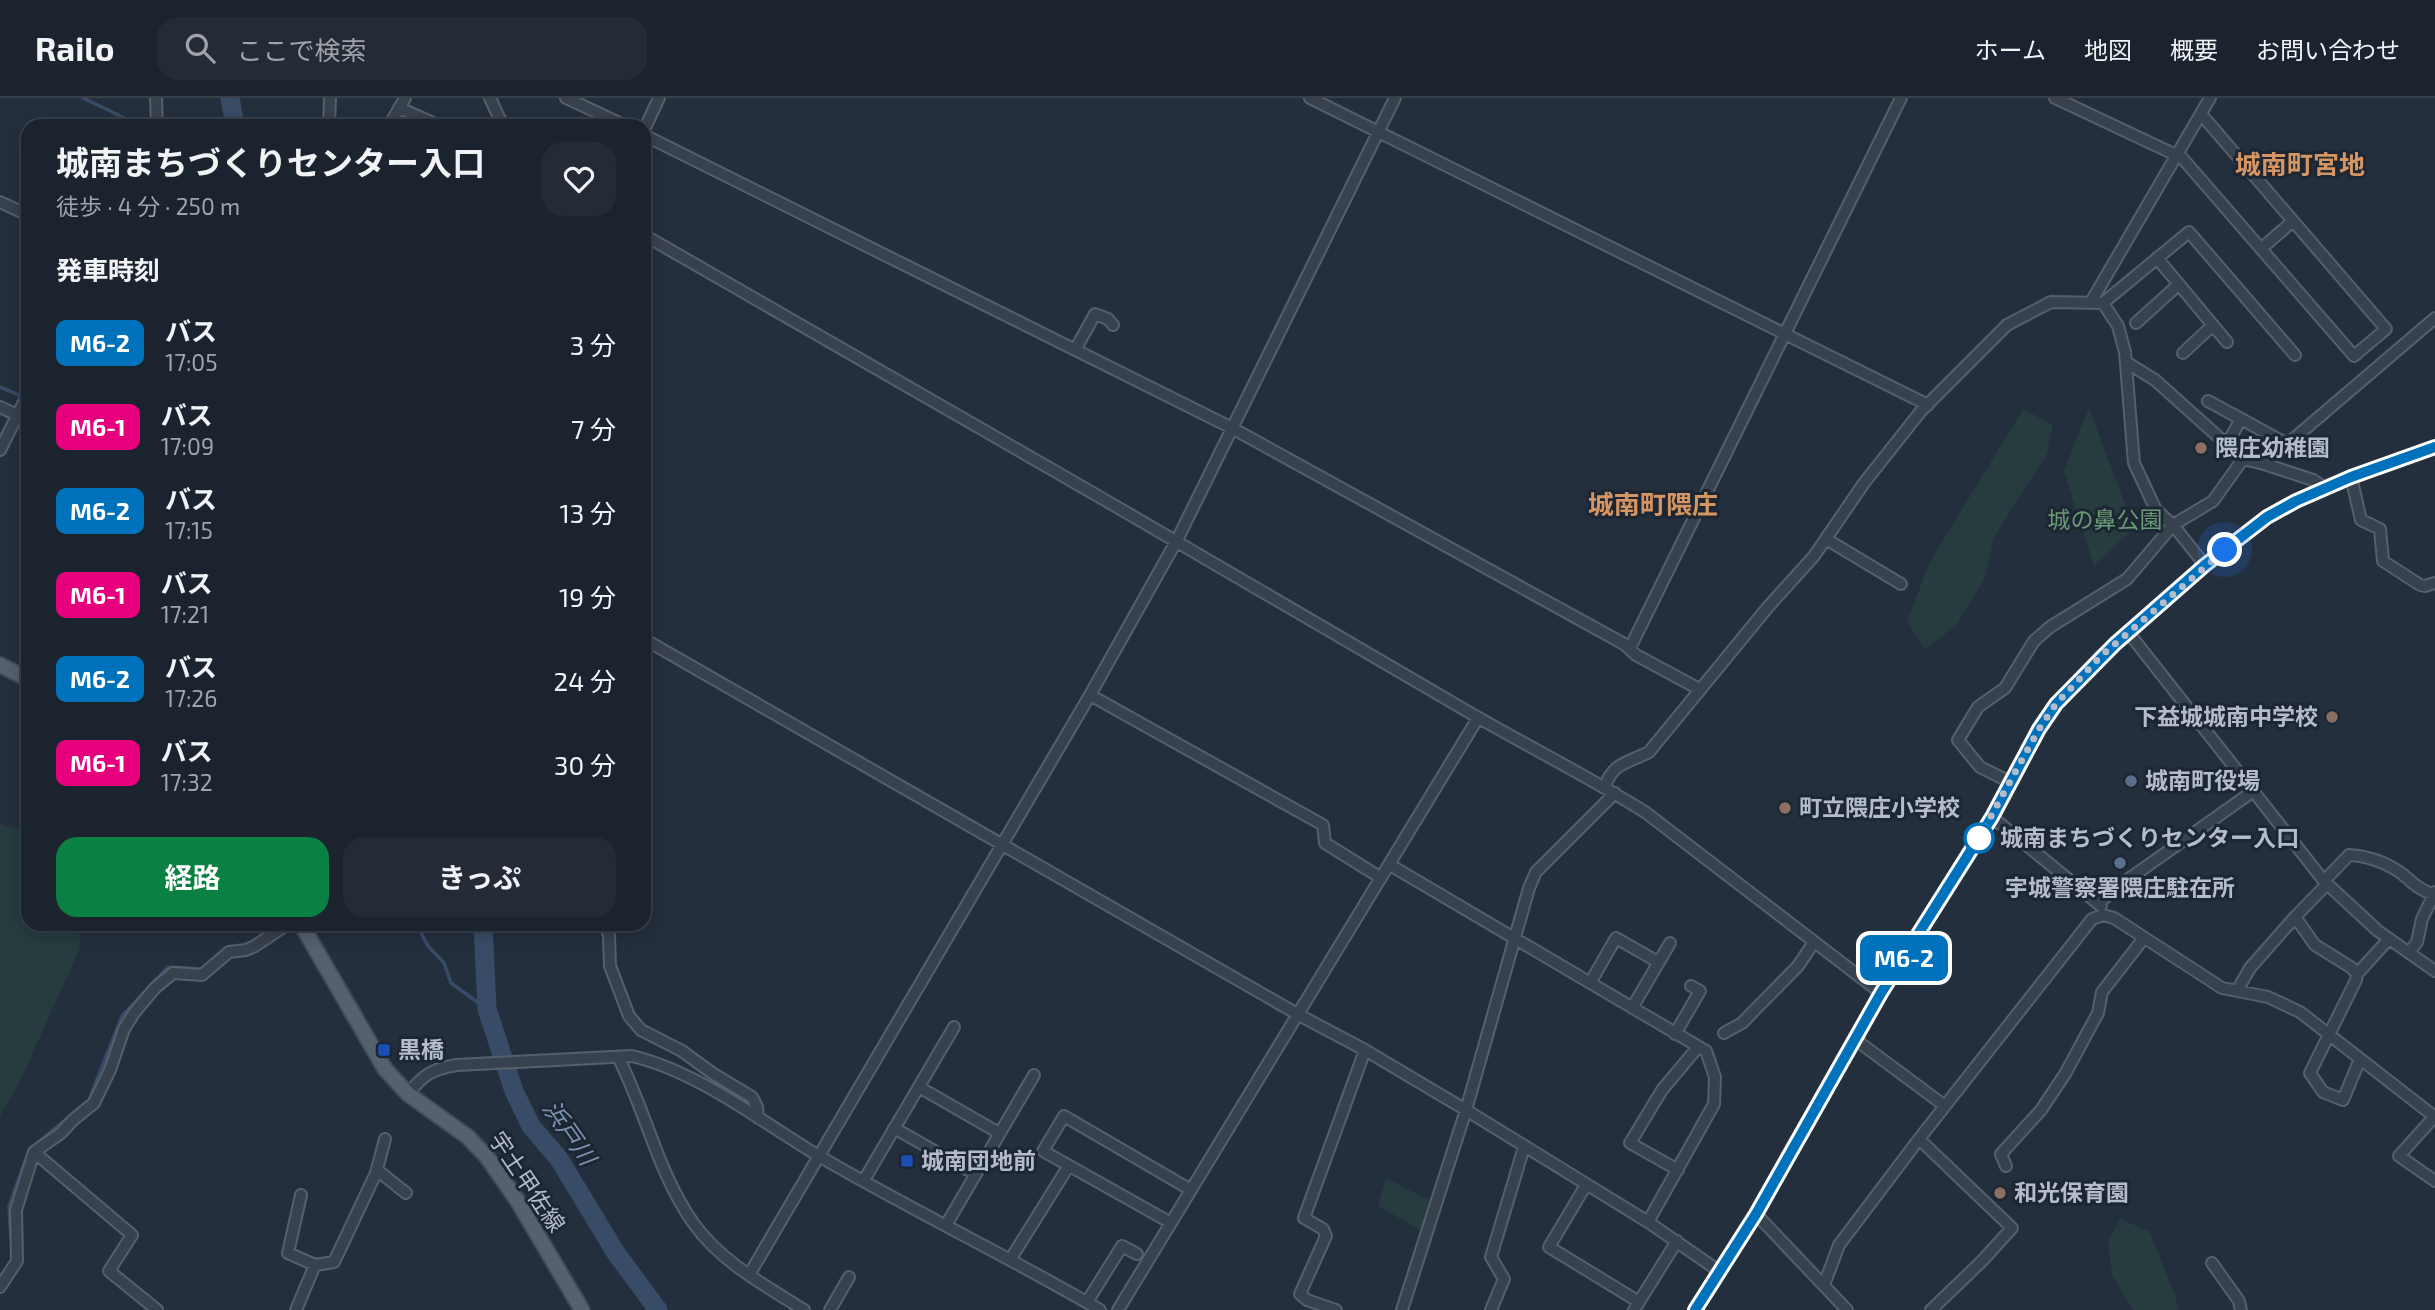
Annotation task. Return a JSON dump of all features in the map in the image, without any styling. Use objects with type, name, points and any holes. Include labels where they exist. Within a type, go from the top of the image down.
[{"type":"main road","points":[[0,665],[21,676]]},
{"type":"main road","name":"宇土甲佐線","points":[[305,931],[385,1069],[408,1094],[468,1137],[487,1157],[517,1200],[582,1310]]},
{"type":"street","points":[[156,98],[157,119]]},
{"type":"street","points":[[329,119],[330,98]]},
{"type":"street","points":[[490,98],[499,119]]},
{"type":"street","points":[[566,98],[611,119]]},
{"type":"street","points":[[650,119],[659,98]]},
{"type":"street","points":[[1310,98],[1928,405]]},
{"type":"street","points":[[749,1275],[1090,695],[1177,540],[1395,98]]},
{"type":"street","points":[[1630,648],[1901,98]]},
{"type":"street","points":[[2055,98],[2177,154],[2354,356],[2386,329],[2201,114]]},
{"type":"street","points":[[2091,302],[2210,98]]},
{"type":"street","points":[[393,119],[402,103],[428,119]]},
{"type":"street","points":[[651,136],[1232,428],[1630,648],[1699,689]]},
{"type":"street","points":[[0,202],[21,212]]},
{"type":"street","points":[[2262,248],[2293,220]]},
{"type":"street","points":[[1402,1310],[1466,1110],[1529,888],[1536,872],[1577,834],[1610,790],[1612,771],[1619,765],[1630,763],[1649,752],[1768,607],[1814,556],[1864,483],[1928,405],[2007,326],[2051,302],[2103,303],[2189,232],[2295,355]]},
{"type":"street","points":[[651,239],[1177,540],[1478,718],[1610,790],[1645,812],[1881,993]]},
{"type":"street","points":[[2157,258],[2227,342]]},
{"type":"street","points":[[2136,323],[2178,285]]},
{"type":"street","points":[[2103,303],[2118,326],[2126,362],[2134,463],[2157,510],[2173,525],[2205,565]]},
{"type":"street","points":[[1075,350],[1095,314],[1108,319],[1113,325]]},
{"type":"street","points":[[2264,464],[2435,318]]},
{"type":"street","points":[[2183,353],[2213,325]]},
{"type":"street","points":[[2126,362],[2155,380],[2243,459],[2313,480],[2325,488]]},
{"type":"street","points":[[2208,401],[2287,444]]},
{"type":"street","points":[[0,407],[21,417]]},
{"type":"street","points":[[2227,444],[2241,419]]},
{"type":"street","points":[[0,450],[21,421]]},
{"type":"street","points":[[1695,1310],[1756,1214],[1881,993],[1992,817],[2039,729],[2056,704],[2101,656],[2128,632],[2205,565],[2267,517],[2351,477],[2435,447]]},
{"type":"street","points":[[2010,782],[1980,767],[1958,740],[1978,707],[2005,688],[2034,641],[2050,627],[2127,579],[2173,525],[2213,501],[2243,459]]},
{"type":"street","points":[[2351,477],[2361,520],[2380,529],[2383,561],[2420,584],[2425,586],[2435,583]]},
{"type":"street","points":[[1826,539],[1900,584]]},
{"type":"street","points":[[2128,632],[2325,882],[2389,939],[2435,971]]},
{"type":"street","points":[[651,643],[1298,1015],[1365,1049],[1648,1222],[1719,1270]]},
{"type":"street","points":[[1090,695],[1323,825],[1325,843],[1381,878]]},
{"type":"street","points":[[1118,1310],[1478,718]]},
{"type":"street","points":[[2099,903],[2116,887],[2252,792]]},
{"type":"street","points":[[1992,817],[2099,903],[2103,915]]},
{"type":"street","points":[[2237,991],[2250,968],[2349,855],[2361,855],[2392,867],[2424,892],[2434,893],[2422,919],[2417,942],[2409,953]]},
{"type":"street","points":[[1390,864],[1706,1051],[1715,1077],[1714,1104],[1648,1222]]},
{"type":"street","points":[[1824,1285],[1839,1245],[2092,919],[2103,915],[2114,918],[2222,988],[2268,996],[2287,1004],[2435,1116],[2399,1156],[2435,1181]]},
{"type":"street","points":[[2295,917],[2315,945],[2357,974],[2357,980],[2310,1073],[2323,1092],[2343,1100],[2360,1059]]},
{"type":"street","points":[[0,1287],[17,1261],[16,1210],[34,1152],[61,1133],[94,1103],[110,1070],[124,1029],[134,1013],[155,988],[173,973],[202,975],[229,953],[255,946],[278,931]]},
{"type":"street","points":[[608,931],[610,966],[629,1016],[641,1030],[682,1051],[752,1097],[758,1118]]},
{"type":"street","points":[[1590,983],[1616,938],[1658,962]]},
{"type":"street","points":[[2006,1166],[2001,1154],[2041,1110],[2065,1074],[2098,1013],[2102,992],[2144,939]]},
{"type":"street","points":[[2357,974],[2389,939]]},
{"type":"street","points":[[1724,1033],[1742,1023],[1798,965],[1814,942]]},
{"type":"street","points":[[1632,1008],[1670,943]]},
{"type":"street","points":[[1675,1034],[1700,991],[1691,986]]},
{"type":"street","points":[[864,1180],[954,1027]]},
{"type":"street","points":[[1856,1040],[1945,1106]]},
{"type":"street","points":[[1678,1170],[1630,1143],[1662,1090],[1698,1047]]},
{"type":"street","points":[[1336,1310],[1307,1300],[1300,1294],[1325,1236],[1323,1229],[1304,1218],[1365,1049]]},
{"type":"street","points":[[408,1094],[421,1078],[436,1069],[457,1065],[632,1056],[660,1063],[820,1156],[1100,1310]]},
{"type":"street","points":[[614,1057],[681,1202],[703,1234],[727,1259],[804,1310]]},
{"type":"street","points":[[946,1225],[1034,1075]]},
{"type":"street","points":[[919,1087],[999,1133]]},
{"type":"street","points":[[1171,1223],[1044,1151],[1064,1116],[1191,1190]]},
{"type":"street","points":[[894,1128],[975,1174]]},
{"type":"street","points":[[301,1195],[288,1253],[315,1265],[334,1262],[377,1170],[384,1139]]},
{"type":"street","points":[[1919,1139],[2012,1228],[1931,1310]]},
{"type":"street","points":[[1491,1310],[1504,1279],[1491,1256],[1524,1147]]},
{"type":"street","points":[[34,1152],[132,1235],[109,1271],[157,1310]]},
{"type":"street","points":[[1010,1260],[1068,1167]]},
{"type":"street","points":[[377,1170],[406,1193]]},
{"type":"street","points":[[1586,1185],[1549,1247],[1636,1306],[1677,1241]]},
{"type":"street","points":[[1756,1214],[1847,1310]]},
{"type":"street","points":[[1087,1303],[1122,1246],[1137,1254]]},
{"type":"street","points":[[2212,1263],[2239,1301],[2241,1310]]},
{"type":"street","points":[[296,1310],[315,1265]]},
{"type":"street","points":[[830,1310],[849,1277]]},
{"type":"green space","name":"城の鼻公園","points":[[2089,408],[2134,528],[2094,566],[2064,471]]},
{"type":"green space","points":[[2023,409],[2053,425],[2047,454],[1994,537],[1984,580],[1957,624],[1925,650],[1907,621],[1930,562]]},
{"type":"green space","points":[[0,824],[21,830],[21,931],[79,931],[80,948],[19,1083],[0,1116]]},
{"type":"green space","points":[[1386,1178],[1435,1203],[1426,1233],[1378,1206]]},
{"type":"green space","points":[[2120,1219],[2149,1231],[2179,1310],[2133,1310],[2112,1275],[2108,1241]]},
{"type":"waterway","points":[[83,98],[126,119]]},
{"type":"waterway","name":"浜戸川","points":[[230,98],[234,119]]},
{"type":"waterway","points":[[0,387],[21,396]]},
{"type":"waterway","points":[[247,945],[268,931]]},
{"type":"waterway","points":[[420,931],[428,946],[444,963],[451,983],[487,1009]]},
{"type":"waterway","name":"浜戸川","points":[[483,931],[487,1009],[514,1091],[531,1126],[559,1159],[616,1253],[658,1310]]},
{"type":"waterway","points":[[216,957],[229,948]]},
{"type":"waterway","points":[[11,1238],[9,1206],[29,1150],[89,1100],[122,1016],[168,967],[203,969]]},
{"type":"bus line","name":"M6-2","points":[[1695,1310],[1756,1214],[1881,993],[1992,817],[2039,729],[2056,704],[2101,656],[2205,565],[2267,517],[2351,477],[2435,447]]},
{"type":"place","name":"隈庄幼稚園","points":[[2201,448]]},
{"type":"place","name":"下益城城南中学校","points":[[2332,717]]},
{"type":"place","name":"城南町役場","points":[[2131,781]]},
{"type":"place","name":"町立隈庄小学校","points":[[1785,808]]},
{"type":"place","name":"城南まちづくりセンター入口","points":[[1979,838]]},
{"type":"place","name":"宇城警察署隈庄駐在所","points":[[2120,863]]},
{"type":"place","name":"黒橋","points":[[384,1050]]},
{"type":"place","name":"城南団地前","points":[[907,1161]]},
{"type":"place","name":"和光保育園","points":[[2000,1193]]},
{"type":"district","name":"城南町宮地","points":[[2300,165]]},
{"type":"district","name":"城南町隈庄","points":[[1653,505]]},
{"type":"route","points":[[1979,838],[2039,729],[2056,704],[2101,656],[2225,550]]}]
